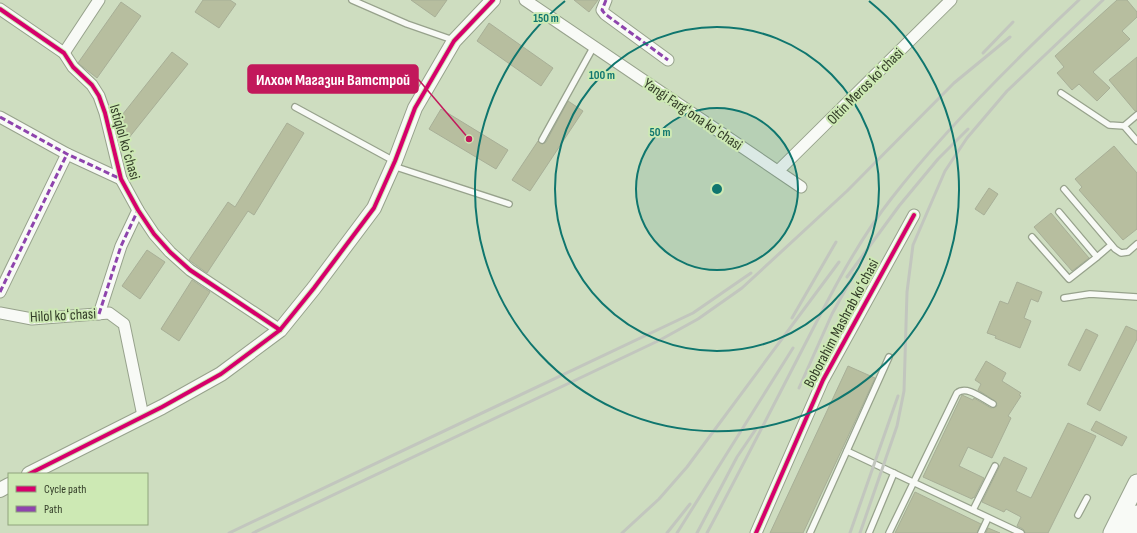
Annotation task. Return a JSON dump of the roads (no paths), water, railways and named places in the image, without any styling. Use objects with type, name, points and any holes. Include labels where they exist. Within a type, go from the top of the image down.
[{"type":"main road","points":[[1112,533],[1137,483]]},
{"type":"main road","points":[[1128,533],[1137,514]]},
{"type":"street","points":[[64,53],[99,0]]},
{"type":"street","points":[[31,473],[221,374],[280,330],[314,288],[374,208],[394,163],[415,108],[454,40],[493,0]]},
{"type":"street","name":"Yangi Fargʻona koʻchasi","points":[[525,0],[801,187]]},
{"type":"street","points":[[606,0],[602,10],[604,14],[668,60]]},
{"type":"street","name":"Oltin Meros koʻchasi","points":[[778,171],[951,0]]},
{"type":"street","name":"Istiqlol koʻchasi","points":[[0,9],[64,53],[73,67],[92,85],[99,96],[121,178],[138,210],[162,243],[190,270],[280,330]]},
{"type":"street","points":[[0,117],[67,154],[121,178]]},
{"type":"street","points":[[0,292],[67,154]]},
{"type":"street","points":[[99,314],[121,246],[138,210]]},
{"type":"street","name":"Boborahim Mashrab koʻchasi","points":[[756,533],[823,380],[914,215]]},
{"type":"street","name":"Hilol koʻchasi","points":[[0,313],[32,319],[109,313],[124,324],[142,416]]},
{"type":"lane","points":[[352,0],[407,24],[454,40]]},
{"type":"lane","points":[[542,140],[594,46]]},
{"type":"lane","points":[[1061,94],[1108,125],[1124,126],[1137,115]]},
{"type":"lane","points":[[295,107],[394,163],[509,204]]},
{"type":"lane","points":[[1124,126],[1137,141]]},
{"type":"lane","points":[[1064,189],[1120,253],[1128,252],[1137,244]]},
{"type":"lane","points":[[1059,212],[1097,257]]},
{"type":"lane","points":[[1032,237],[1069,279],[1112,245]]},
{"type":"lane","points":[[1064,298],[1090,294],[1137,298]]},
{"type":"lane","points":[[810,533],[889,357]]},
{"type":"lane","points":[[889,533],[958,393],[961,390],[966,390],[993,404]]},
{"type":"lane","points":[[847,451],[1021,533]]},
{"type":"lane","points":[[973,510],[995,466]]},
{"type":"lane","points":[[869,533],[894,473]]},
{"type":"lane","points":[[1078,515],[1087,498]]},
{"type":"lane","points":[[981,533],[988,518]]},
{"type":"railway","points":[[707,533],[832,293],[854,254],[878,217],[912,173],[957,121],[1079,0]]},
{"type":"railway","points":[[860,533],[897,426],[904,391],[907,292],[913,245],[945,171],[967,138],[1007,91],[1103,0]]},
{"type":"railway","points":[[983,53],[1013,22]]},
{"type":"railway","points":[[253,533],[660,340],[698,319],[742,288],[847,191],[954,83],[1010,37]]},
{"type":"railway","points":[[847,277],[899,206],[938,159],[968,129]]},
{"type":"railway","points":[[792,318],[836,242]]},
{"type":"railway","points":[[622,533],[659,499],[687,467],[839,262]]},
{"type":"railway","points":[[229,533],[693,313],[751,273]]},
{"type":"railway","points":[[799,388],[832,314],[854,274]]},
{"type":"railway","points":[[677,533],[793,348]]},
{"type":"railway","points":[[850,533],[898,396]]},
{"type":"railway","points":[[697,533],[737,457],[756,429]]},
{"type":"railway","points":[[667,533],[690,504]]},
{"type":"place","name":"Илхом Магазин Ватстрой","points":[[469,139]]}]
